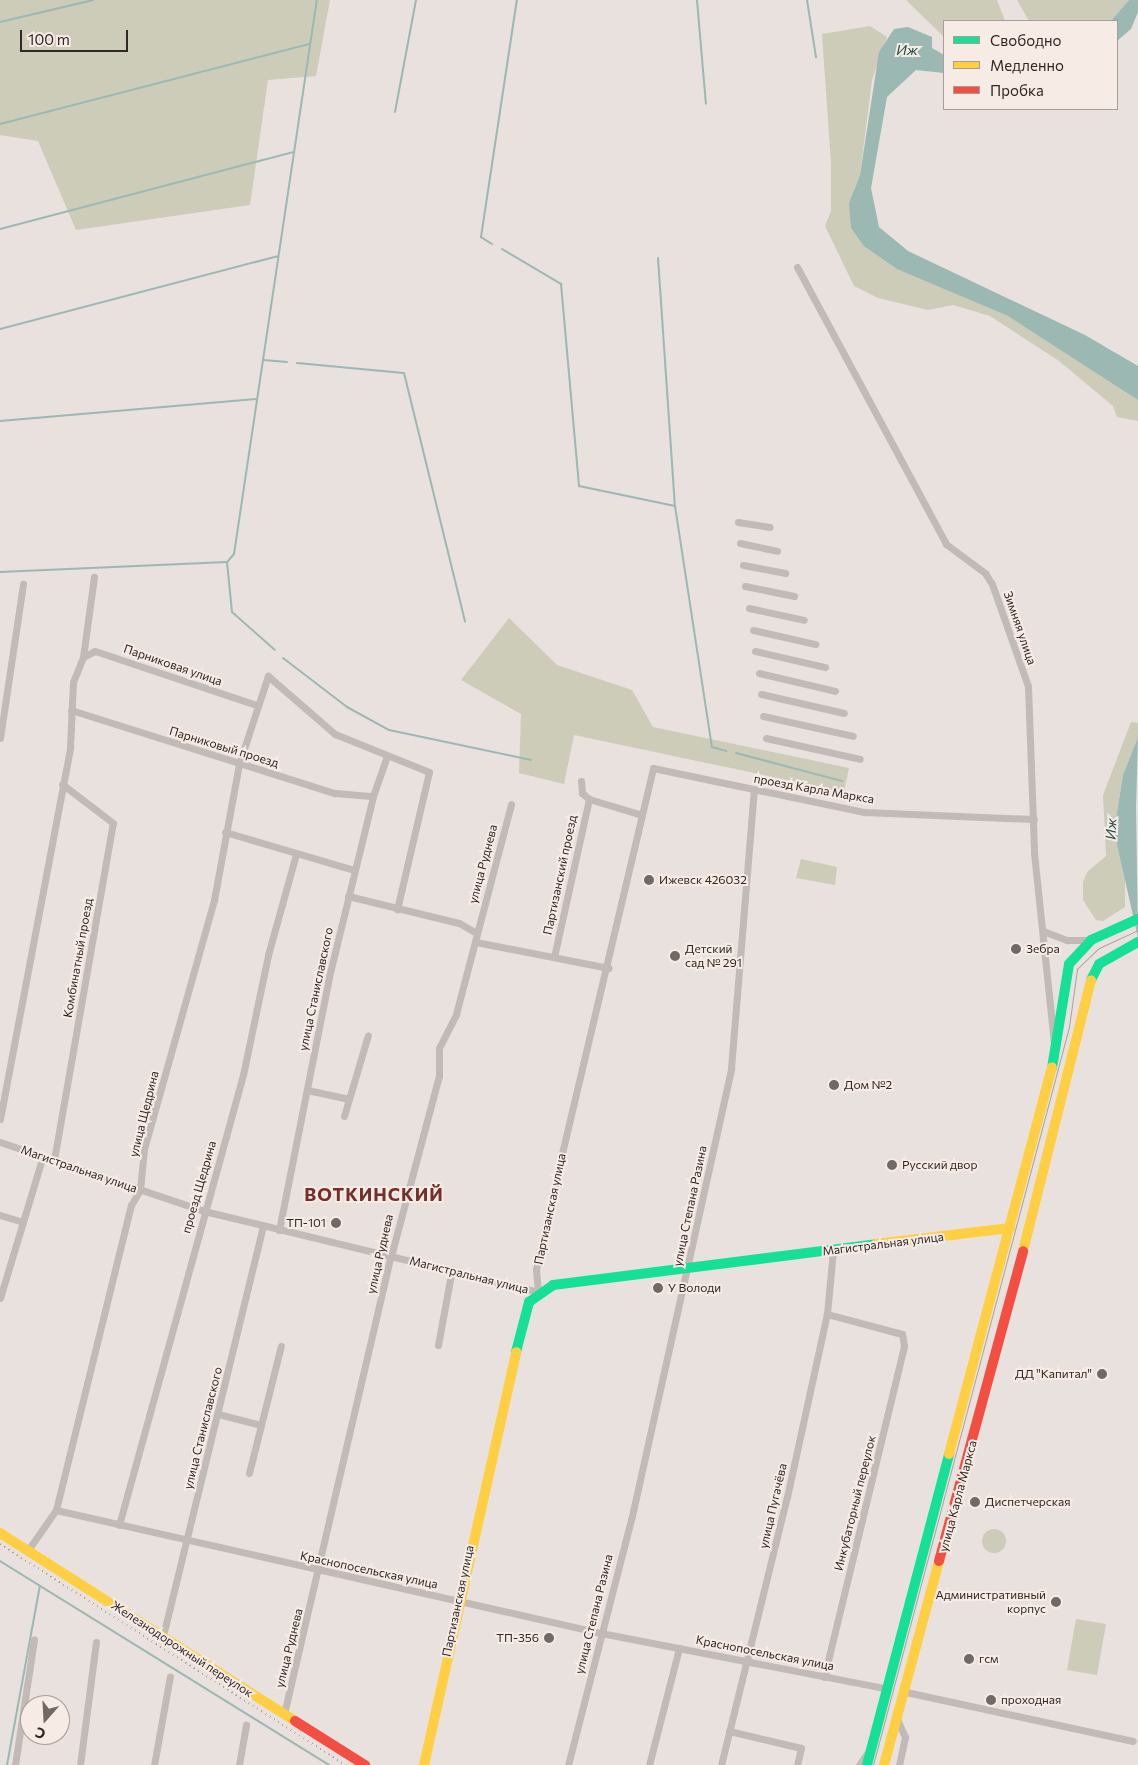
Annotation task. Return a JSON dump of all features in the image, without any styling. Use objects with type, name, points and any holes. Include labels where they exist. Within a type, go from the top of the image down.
[{"type":"main road","points":[[1010,1228],[1055,1056],[1069,964],[1091,940],[1138,919]]},
{"type":"main road","points":[[1027,1226],[1086,991],[1099,964],[1117,951],[1138,942]]},
{"type":"main road","name":"Магистральная улица","points":[[538,1292],[553,1285],[688,1266],[1027,1226]]},
{"type":"main road","name":"улица Карла Маркса","points":[[884,1765],[906,1692],[1027,1226]]},
{"type":"main road","name":"улица Карла Маркса","points":[[867,1765],[885,1688],[1010,1228]]},
{"type":"main road","name":"Партизанская улица","points":[[424,1765],[457,1600],[526,1311],[538,1292]]},
{"type":"main road","name":"Железнодорожный переулок","points":[[0,1533],[365,1765]]},
{"type":"main road","points":[[885,1688],[906,1692]]},
{"type":"street","name":"Зимняя улица","points":[[797,267],[946,544],[985,573],[992,584],[1028,686],[1034,819],[1055,1056]]},
{"type":"street","points":[[738,522],[770,527]]},
{"type":"street","points":[[740,543],[777,551]]},
{"type":"street","points":[[743,564],[785,573]]},
{"type":"street","points":[[0,1119],[62,784],[72,710],[73,682],[83,657],[94,577]]},
{"type":"street","points":[[0,738],[23,584]]},
{"type":"street","points":[[746,586],[794,596]]},
{"type":"street","points":[[749,608],[804,620]]},
{"type":"street","points":[[753,630],[814,644]]},
{"type":"street","name":"Парниковая улица","points":[[83,657],[95,650],[256,705]]},
{"type":"street","points":[[755,651],[825,667]]},
{"type":"street","points":[[758,673],[835,691]]},
{"type":"street","name":"улица Щедрина","points":[[28,1550],[56,1510],[131,1205],[140,1190],[144,1149],[214,900],[239,764],[256,705],[268,676],[313,718],[344,739],[387,756]]},
{"type":"street","points":[[761,694],[844,714]]},
{"type":"street","name":"Парниковый проезд","points":[[72,710],[335,793],[372,796]]},
{"type":"street","points":[[763,716],[853,736]]},
{"type":"street","points":[[766,738],[860,759]]},
{"type":"street","points":[[387,756],[429,772],[397,909]]},
{"type":"street","name":"улица Станиславского","points":[[279,1230],[348,896],[372,796],[387,756]]},
{"type":"street","name":"проезд Карла Маркса","points":[[653,768],[864,812],[1034,819]]},
{"type":"street","name":"Партизанская улица","points":[[538,1292],[536,1269],[558,1166],[608,968],[653,768]]},
{"type":"street","points":[[581,781],[582,793],[589,799],[642,815]]},
{"type":"street","name":"Комбинатный проезд","points":[[54,1160],[113,823],[62,784]]},
{"type":"street","name":"улица Степана Разина","points":[[568,1765],[688,1266],[738,1018],[754,790]]},
{"type":"street","name":"Партизанский проезд","points":[[554,957],[589,799]]},
{"type":"street","name":"улица Руднева","points":[[284,1714],[319,1571],[391,1256],[439,1076],[439,1048],[456,1014],[511,804]]},
{"type":"street","points":[[226,832],[354,870]]},
{"type":"street","name":"проезд Щедрина","points":[[119,1525],[243,1075],[268,955],[296,854]]},
{"type":"street","points":[[348,896],[459,923],[476,933]]},
{"type":"street","points":[[1043,930],[1067,940],[1091,940]]},
{"type":"street","points":[[476,942],[608,968]]},
{"type":"street","points":[[344,1116],[368,1035]]},
{"type":"street","points":[[308,1090],[349,1099]]},
{"type":"street","name":"Магистральная улица","points":[[0,1142],[204,1211],[452,1269],[538,1292]]},
{"type":"street","points":[[0,1298],[43,1156]]},
{"type":"street","points":[[0,1215],[23,1222]]},
{"type":"street","name":"улица Станиславского","points":[[162,1636],[263,1226]]},
{"type":"street","name":"улица Пугачёва","points":[[721,1765],[827,1314],[833,1250]]},
{"type":"street","points":[[438,1345],[452,1269]]},
{"type":"street","name":"Инкубаторный переулок","points":[[824,1677],[904,1346],[902,1334],[827,1314]]},
{"type":"street","points":[[249,1474],[281,1346]]},
{"type":"street","points":[[218,1414],[261,1425]]},
{"type":"street","name":"Краснопосельская улица","points":[[56,1510],[186,1542],[601,1633],[885,1688]]},
{"type":"street","points":[[15,1765],[34,1639]]},
{"type":"street","points":[[80,1765],[96,1642]]},
{"type":"street","points":[[648,1765],[679,1648]]},
{"type":"street","points":[[154,1765],[170,1676]]},
{"type":"street","points":[[906,1692],[1133,1741]]},
{"type":"street","points":[[897,1718],[905,1737],[899,1765]]},
{"type":"street","points":[[239,1765],[246,1726]]},
{"type":"street","points":[[729,1731],[801,1748],[797,1765]]},
{"type":"street","points":[[858,1765],[872,1748]]},
{"type":"green space","points":[[0,0],[330,0],[316,76],[268,80],[250,205],[76,230],[38,141],[0,135]]},
{"type":"green space","points":[[906,0],[997,0],[1005,20],[943,20],[943,36]]},
{"type":"green space","points":[[1017,0],[1129,0],[1112,20],[1028,20]]},
{"type":"green space","points":[[870,26],[887,37],[872,80],[860,175],[854,189],[857,236],[898,269],[1008,316],[1119,384],[1138,400],[1138,421],[1117,417],[1113,406],[1059,361],[990,316],[953,305],[928,310],[878,298],[854,286],[825,226],[831,211],[831,164],[822,34]]},
{"type":"green space","points":[[509,618],[557,665],[632,690],[653,727],[849,768],[844,792],[574,735],[564,784],[519,773],[521,714],[461,680]]},
{"type":"green space","points":[[1131,722],[1138,723],[1138,737],[1123,775],[1114,831],[1125,866],[1125,907],[1103,921],[1096,920],[1083,900],[1083,882],[1087,872],[1106,856],[1103,795]]},
{"type":"green space","points":[[801,859],[837,867],[835,885],[796,878]]},
{"type":"green space","points":[[994,1529],[1003,1532],[1006,1541],[1003,1550],[994,1553],[985,1550],[982,1541],[985,1532]]},
{"type":"green space","points":[[1076,1619],[1106,1624],[1097,1675],[1067,1670]]},
{"type":"water","points":[[1129,0],[1138,0],[1138,12],[1131,29],[1118,40],[1118,20],[1112,20]]},
{"type":"water","name":"Иж","points":[[908,27],[932,37],[932,48],[943,54],[943,73],[916,70],[887,97],[871,188],[879,227],[908,251],[1085,335],[1138,366],[1138,400],[1008,316],[897,269],[864,246],[851,228],[849,203],[860,175],[879,52],[894,29]]},
{"type":"water","name":"Иж","points":[[1138,737],[1136,807],[1138,938],[1114,831],[1123,775]]},
{"type":"waterway","points":[[0,22],[93,0]]},
{"type":"waterway","points":[[287,362],[263,360],[317,0]]},
{"type":"waterway","points":[[395,112],[416,0]]},
{"type":"waterway","points":[[492,244],[481,237],[517,0]]},
{"type":"waterway","points":[[697,0],[706,104]]},
{"type":"waterway","points":[[807,0],[816,57]]},
{"type":"waterway","points":[[0,124],[310,44]]},
{"type":"waterway","points":[[0,229],[294,152]]},
{"type":"waterway","points":[[502,249],[561,284],[579,486],[675,506],[712,747],[726,751]]},
{"type":"waterway","points":[[0,329],[278,256]]},
{"type":"waterway","points":[[658,258],[675,505]]},
{"type":"waterway","points":[[263,360],[234,554],[227,562],[232,612],[275,650]]},
{"type":"waterway","points":[[297,363],[404,373],[465,622]]},
{"type":"waterway","points":[[0,421],[256,399]]},
{"type":"waterway","points":[[0,572],[227,562]]},
{"type":"waterway","points":[[283,658],[347,707],[389,730],[531,760]]},
{"type":"waterway","points":[[736,753],[842,781]]},
{"type":"waterway","points":[[0,1561],[329,1765]]},
{"type":"waterway","points":[[7,1765],[40,1586]]},
{"type":"tram line","points":[[873,1765],[1069,1027],[1077,969],[1099,948],[1138,930]]},
{"type":"railway","points":[[0,1544],[346,1765]]},
{"type":"traffic: fast","points":[[1052,1068],[1069,964],[1091,940],[1138,919]]},
{"type":"traffic: fast","points":[[1091,980],[1099,964],[1138,942]]},
{"type":"traffic: fast","points":[[516,1352],[529,1302],[553,1285],[876,1244]]},
{"type":"traffic: fast","points":[[867,1765],[949,1454]]},
{"type":"traffic: slow","points":[[1023,1251],[1091,980]]},
{"type":"traffic: slow","points":[[949,1454],[1052,1068]]},
{"type":"traffic: slow","points":[[876,1244],[1010,1228]]},
{"type":"traffic: slow","points":[[424,1765],[516,1352]]},
{"type":"traffic: slow","points":[[0,1533],[295,1721]]},
{"type":"traffic: slow","points":[[884,1765],[939,1561]]},
{"type":"traffic: jam","points":[[939,1561],[1023,1251]]},
{"type":"traffic: jam","points":[[295,1721],[365,1765]]},
{"type":"place","name":"Ижевск 426032","points":[[649,880]]},
{"type":"place","name":"Зебра","points":[[1016,949]]},
{"type":"place","name":"Детский сад № 291","points":[[675,956]]},
{"type":"place","name":"Дом №2","points":[[834,1085]]},
{"type":"place","name":"Русский двор","points":[[892,1165]]},
{"type":"place","name":"ТП-101","points":[[336,1223]]},
{"type":"place","name":"У Володи","points":[[658,1288]]},
{"type":"place","name":"ДД \"Капитал\"","points":[[1102,1374]]},
{"type":"place","name":"Диспетчерская","points":[[975,1502]]},
{"type":"place","name":"Административный корпус","points":[[1056,1602]]},
{"type":"place","name":"ТП-356","points":[[549,1638]]},
{"type":"place","name":"гсм","points":[[969,1659]]},
{"type":"place","name":"проходная","points":[[991,1700]]},
{"type":"district","name":"ВОТКИНСКИЙ","points":[[374,1194]]}]
